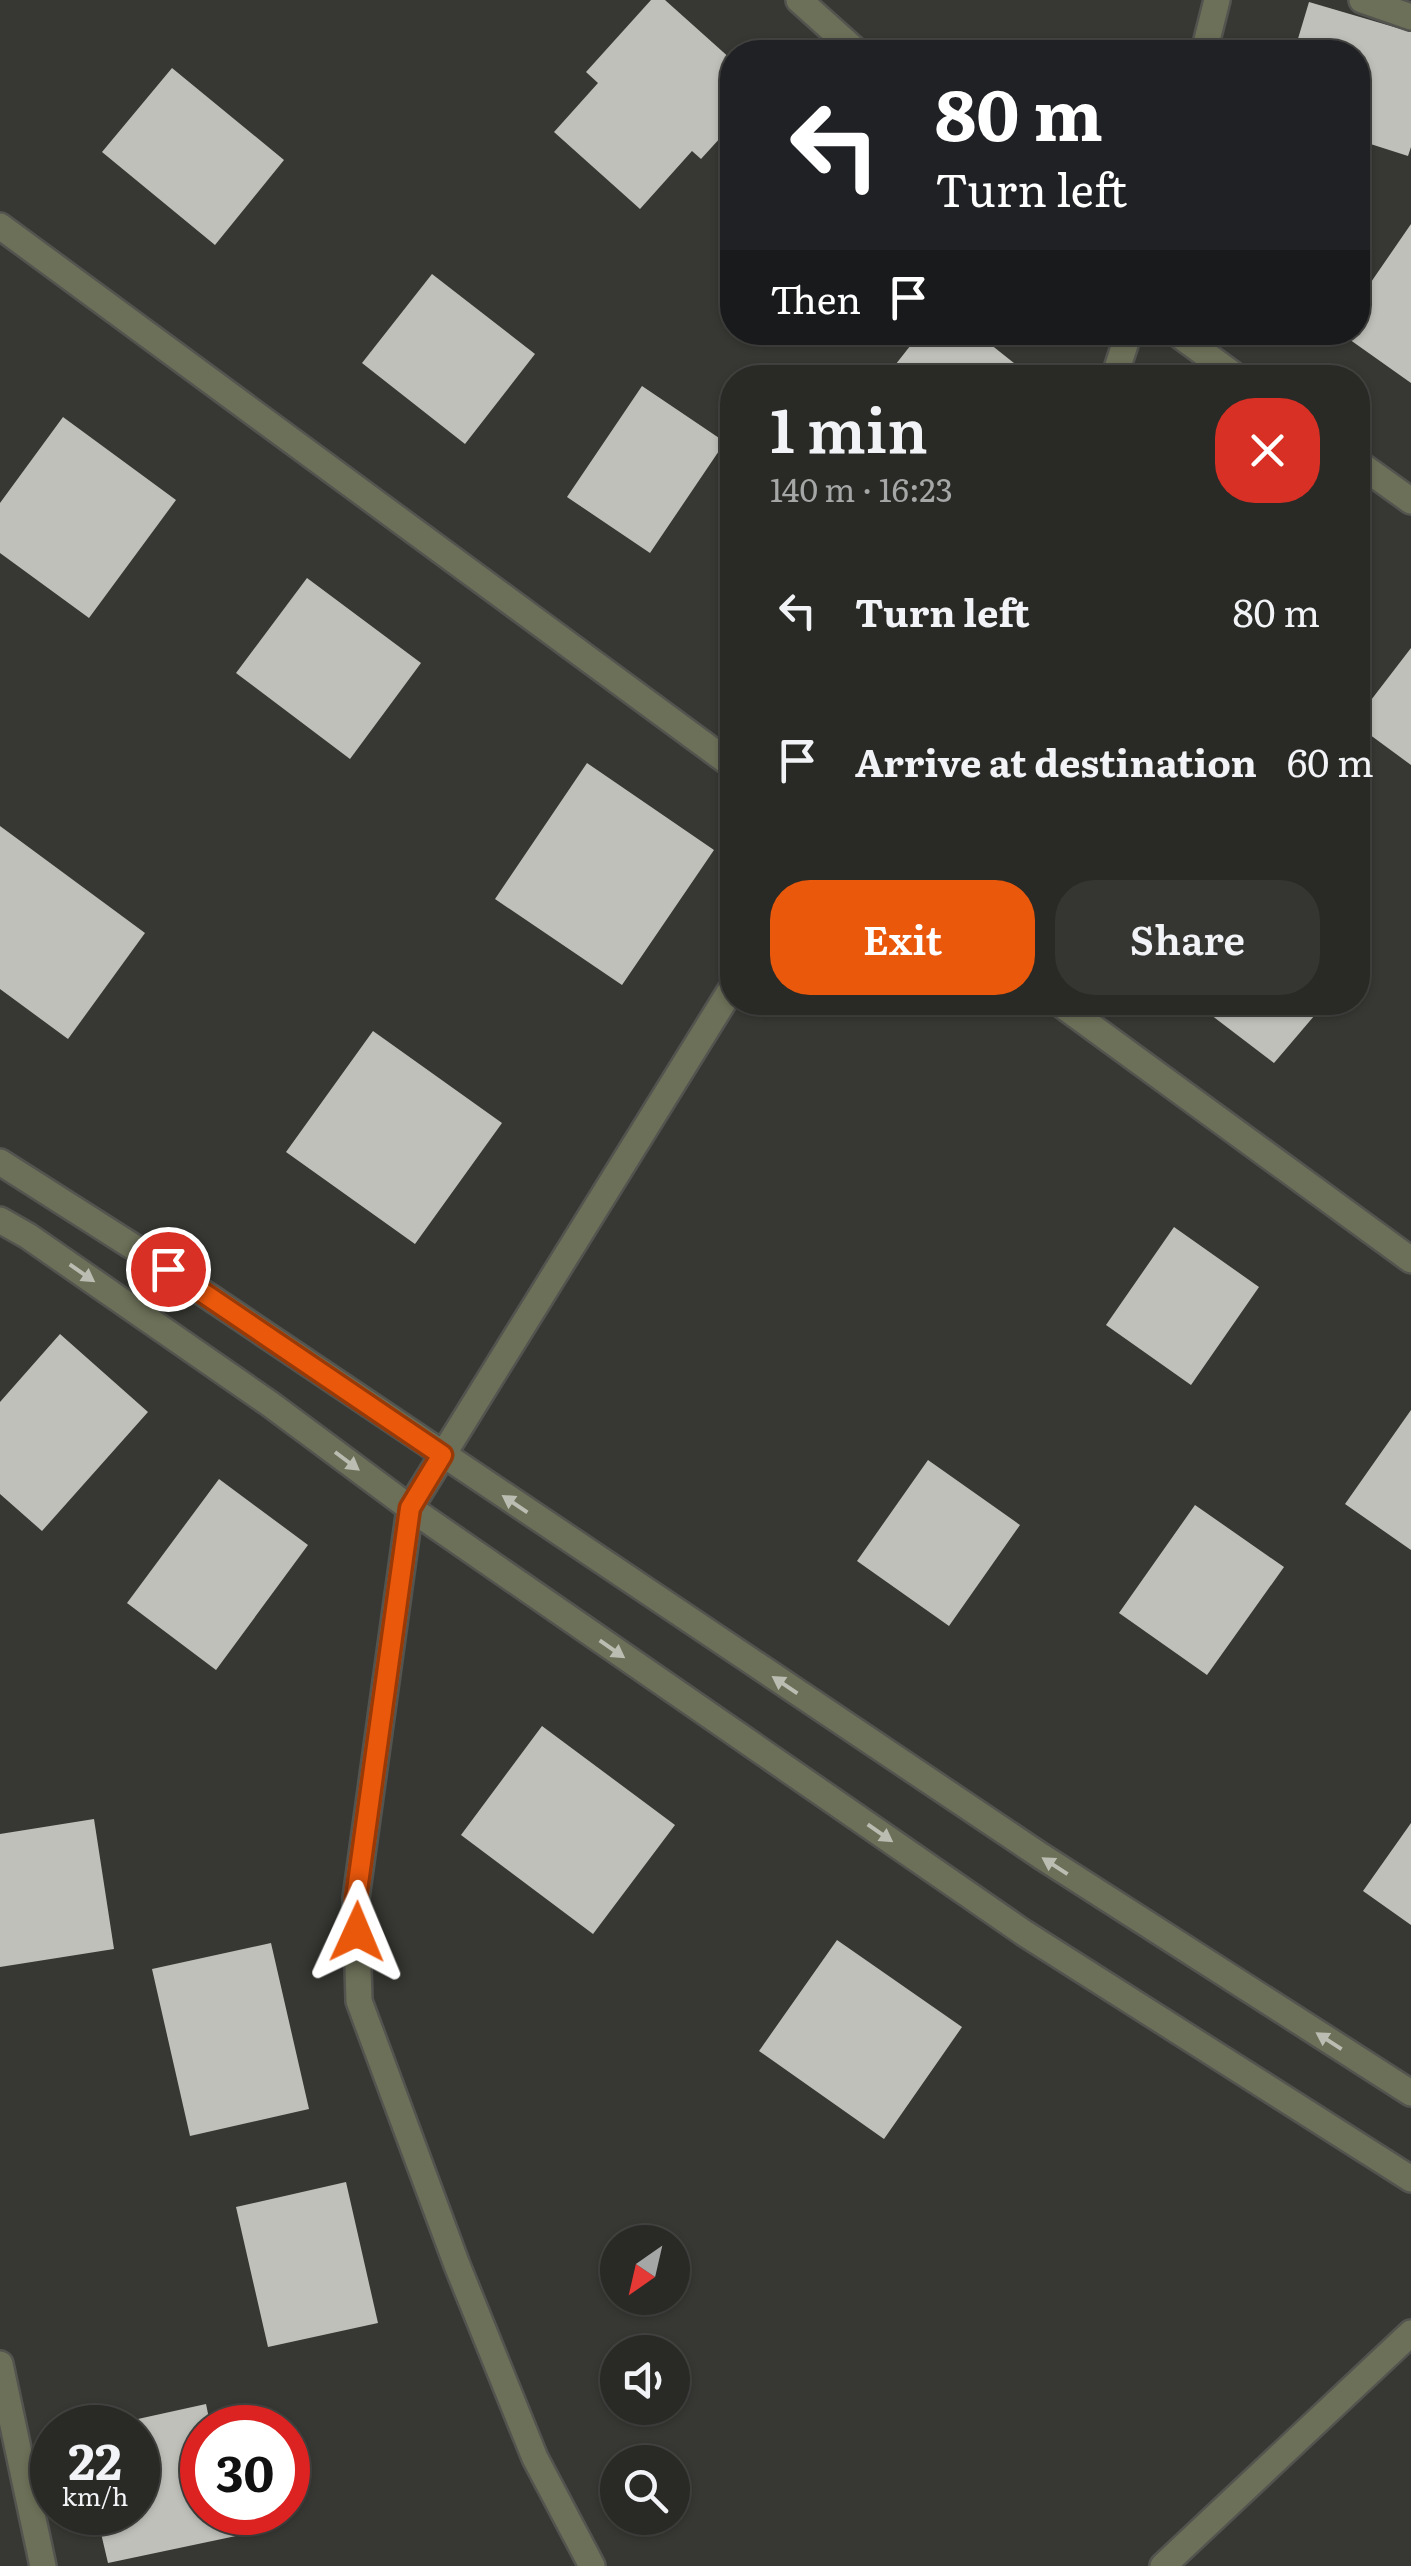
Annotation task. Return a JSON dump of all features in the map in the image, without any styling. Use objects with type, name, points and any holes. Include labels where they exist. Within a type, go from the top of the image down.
[{"type":"street","points":[[798,0],[843,40]]},
{"type":"street","points":[[1207,40],[1217,0]]},
{"type":"street","points":[[1362,0],[1411,17]]},
{"type":"street","points":[[0,226],[720,756]]},
{"type":"street","points":[[1193,345],[1220,365]]},
{"type":"street","points":[[1370,472],[1411,501]]},
{"type":"street","points":[[592,2566],[521,2423],[457,2265],[359,2000],[356,1898],[410,1508],[720,1007]]},
{"type":"street","points":[[1076,1015],[1411,1260]]},
{"type":"street","points":[[0,1162],[168,1269],[1040,1856],[1411,2093]]},
{"type":"street","points":[[0,1220],[270,1404],[410,1508],[1024,1933],[1411,2179]]},
{"type":"street","points":[[1163,2566],[1411,2333]]},
{"type":"street","points":[[0,2364],[43,2566]]},
{"type":"building","points":[[651,0],[665,0],[720,49],[720,138],[701,159],[692,151],[640,209],[554,132],[598,83],[586,72]]},
{"type":"building","points":[[1309,2],[1411,32],[1408,156],[1370,144],[1370,40],[1298,40]]},
{"type":"building","points":[[172,68],[284,160],[215,245],[102,152]]},
{"type":"building","points":[[1411,224],[1411,383],[1357,345],[1370,345],[1370,284]]},
{"type":"building","points":[[432,274],[535,354],[465,444],[362,363]]},
{"type":"building","points":[[911,345],[991,345],[1016,365],[895,365]]},
{"type":"building","points":[[642,386],[720,439],[720,449],[650,553],[567,497]]},
{"type":"building","points":[[63,417],[176,500],[89,618],[0,553],[0,503]]},
{"type":"building","points":[[307,578],[421,663],[350,759],[236,673]]},
{"type":"building","points":[[1411,648],[1411,765],[1370,735],[1370,701]]},
{"type":"building","points":[[587,763],[714,850],[622,985],[495,899]]},
{"type":"building","points":[[0,826],[145,933],[68,1039],[0,989]]},
{"type":"building","points":[[1211,1015],[1315,1015],[1274,1063]]},
{"type":"building","points":[[373,1031],[502,1123],[415,1244],[286,1152]]},
{"type":"building","points":[[1174,1227],[1259,1287],[1191,1385],[1106,1325]]},
{"type":"building","points":[[60,1334],[148,1412],[42,1531],[0,1494],[0,1402]]},
{"type":"building","points":[[1411,1410],[1411,1550],[1345,1504]]},
{"type":"building","points":[[928,1460],[1020,1525],[949,1626],[857,1561]]},
{"type":"building","points":[[219,1479],[308,1545],[216,1670],[127,1603]]},
{"type":"building","points":[[1195,1505],[1284,1567],[1207,1675],[1119,1613]]},
{"type":"building","points":[[542,1726],[675,1825],[593,1934],[461,1835]]},
{"type":"building","points":[[94,1819],[114,1949],[0,1967],[0,1834]]},
{"type":"building","points":[[1411,1823],[1411,1925],[1363,1891]]},
{"type":"building","points":[[837,1940],[962,2027],[884,2139],[759,2051]]},
{"type":"building","points":[[271,1943],[309,2109],[190,2136],[152,1969]]},
{"type":"building","points":[[346,2182],[378,2323],[268,2347],[236,2207]]},
{"type":"building","points":[[180,2410],[180,2535],[236,2536],[108,2563],[101,2535],[160,2535],[160,2414]]},
{"type":"route","points":[[168,1269],[442,1455],[410,1508],[356,1898],[357,1932]]}]
